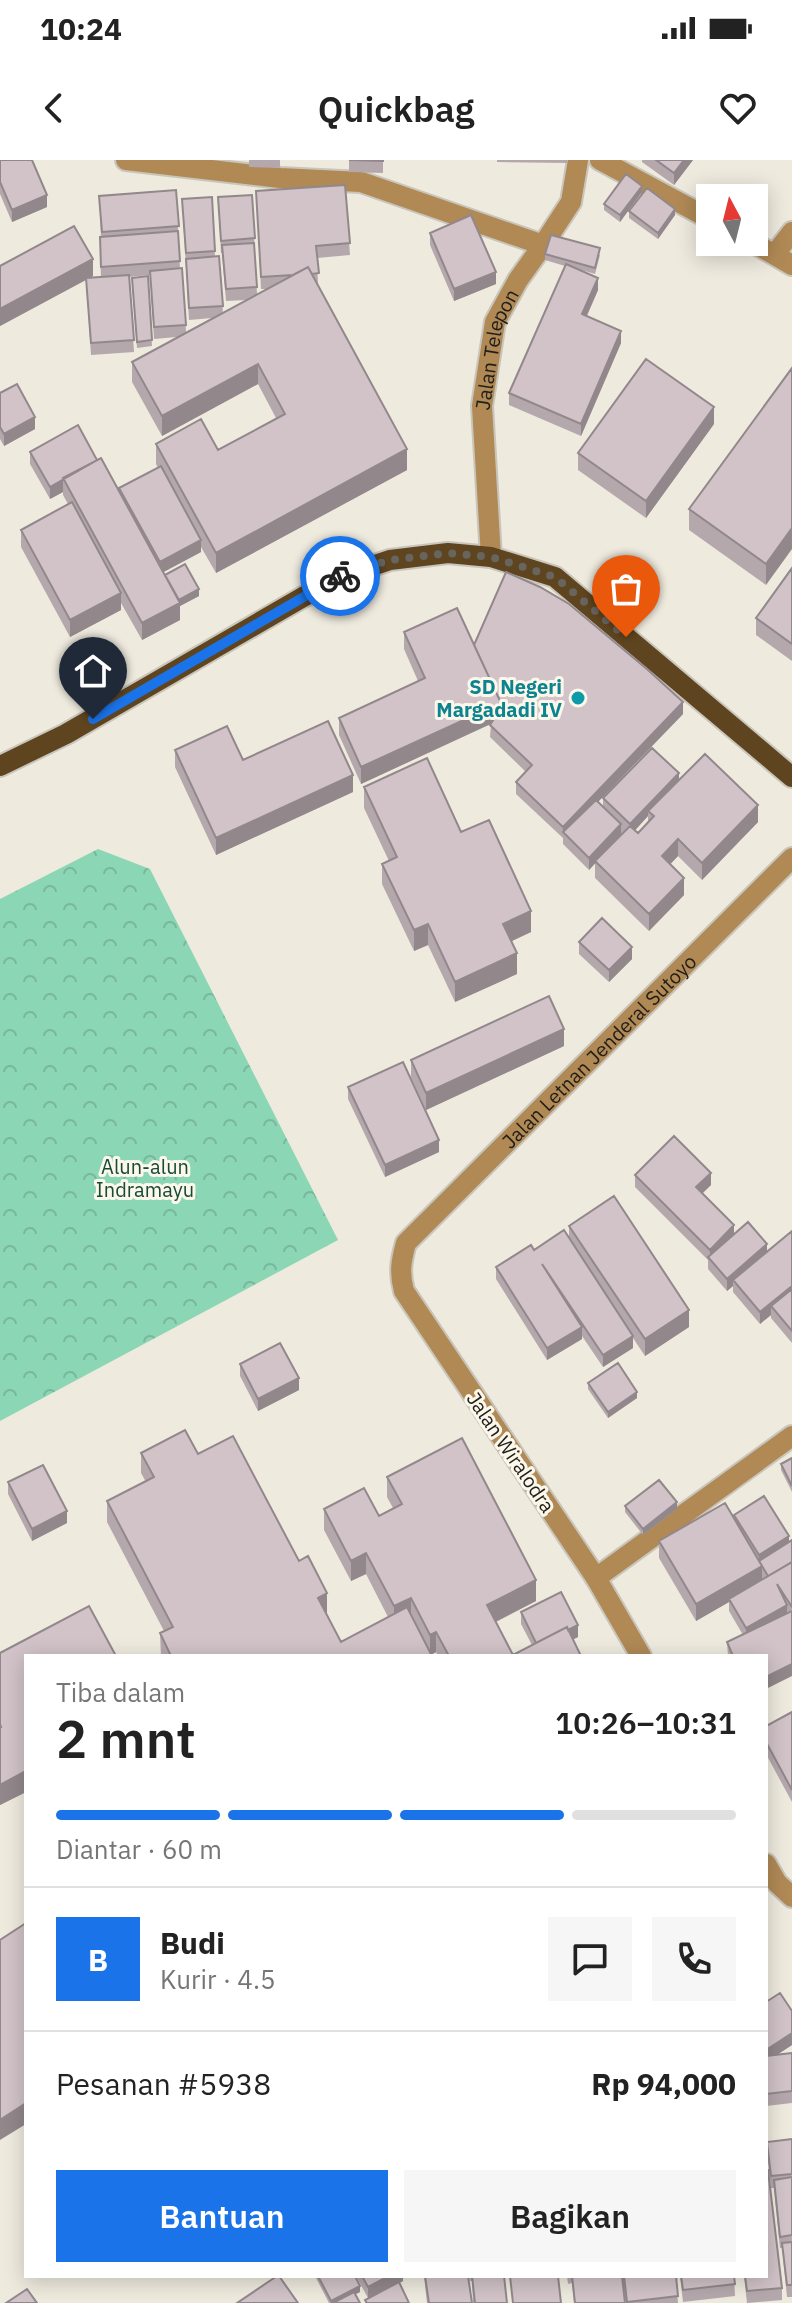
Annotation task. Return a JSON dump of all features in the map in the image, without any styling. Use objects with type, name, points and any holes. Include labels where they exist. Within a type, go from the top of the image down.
[{"type":"main road","points":[[0,766],[66,734],[336,578],[390,560],[448,553],[491,557],[555,577],[792,777]]},
{"type":"street","points":[[126,160],[280,178],[361,182],[543,245]]},
{"type":"street","name":"Jalan Telepon","points":[[491,557],[482,406],[495,322],[518,280],[571,202],[578,160]]},
{"type":"street","points":[[600,160],[696,211]]},
{"type":"street","points":[[784,260],[792,232]]},
{"type":"street","name":"Jalan Letnan Jenderal Sutoyo","points":[[406,1243],[792,858]]},
{"type":"street","name":"Jalan Wiralodra","points":[[406,1243],[400,1263],[404,1291],[596,1578],[640,1654]]},
{"type":"street","points":[[596,1578],[792,1436]]},
{"type":"street","points":[[768,1868],[778,1889]]},
{"type":"green space","name":"Alun-alun Indramayu","points":[[98,849],[150,869],[338,1240],[0,1421],[0,899]]},
{"type":"building","points":[[0,160],[32,160],[47,195],[12,210],[0,182]]},
{"type":"building","points":[[656,160],[684,160],[674,173]]},
{"type":"building","points":[[626,174],[642,186],[620,215],[604,204]]},
{"type":"building","points":[[345,185],[350,243],[316,246],[319,273],[312,274],[308,267],[293,275],[261,277],[256,191]]},
{"type":"building","points":[[647,188],[675,209],[658,233],[629,211]]},
{"type":"building","points":[[176,190],[179,226],[102,232],[99,196]]},
{"type":"building","points":[[252,195],[255,238],[221,241],[218,197]]},
{"type":"building","points":[[212,197],[215,251],[186,253],[182,199]]},
{"type":"building","points":[[471,215],[496,272],[454,289],[430,233]]},
{"type":"building","points":[[74,226],[93,259],[0,309],[0,266]]},
{"type":"building","points":[[178,231],[180,261],[101,267],[100,237]]},
{"type":"building","points":[[551,235],[600,248],[595,268],[545,254]]},
{"type":"building","points":[[254,243],[257,287],[226,289],[222,245]]},
{"type":"building","points":[[219,256],[223,306],[189,308],[186,259]]},
{"type":"building","points":[[566,264],[598,278],[582,314],[621,331],[581,424],[509,393]]},
{"type":"building","points":[[308,267],[407,449],[216,553],[156,444],[201,419],[218,450],[285,414],[258,364],[162,416],[132,362]]},
{"type":"building","points":[[182,268],[186,325],[154,327],[150,271]]},
{"type":"building","points":[[129,275],[134,340],[91,343],[86,278]]},
{"type":"building","points":[[148,276],[152,340],[137,342],[132,278]]},
{"type":"building","points":[[646,359],[714,407],[646,501],[578,453]]},
{"type":"building","points":[[792,368],[792,528],[766,564],[689,509]]},
{"type":"building","points":[[17,384],[35,417],[4,434],[0,427],[0,393]]},
{"type":"building","points":[[78,425],[97,460],[50,487],[30,452]]},
{"type":"building","points":[[101,458],[180,603],[142,623],[63,478]]},
{"type":"building","points":[[161,466],[201,540],[160,562],[119,488]]},
{"type":"building","points":[[72,502],[121,593],[70,620],[21,530]]},
{"type":"building","points":[[185,564],[199,589],[179,600],[165,575]]},
{"type":"building","points":[[792,568],[792,644],[756,618]]},
{"type":"building","name":"SD Negeri Margadadi IV","points":[[506,572],[569,604],[683,702],[563,827],[516,782],[532,765],[490,725],[501,703],[474,645]]},
{"type":"building","points":[[457,608],[501,703],[361,767],[339,718],[425,678],[404,632]]},
{"type":"building","points":[[328,721],[353,775],[216,838],[175,750],[227,726],[243,760]]},
{"type":"building","points":[[652,748],[679,773],[630,824],[603,798]]},
{"type":"building","points":[[705,754],[758,805],[702,863],[678,839],[662,856],[684,878],[649,914],[595,861],[630,826],[638,833],[654,816],[648,811]]},
{"type":"building","points":[[427,758],[461,832],[489,820],[531,911],[503,924],[517,953],[455,982],[428,924],[414,930],[382,864],[397,857],[364,787]]},
{"type":"building","points":[[596,800],[621,824],[589,858],[563,832]]},
{"type":"building","points":[[602,918],[632,947],[609,970],[579,942]]},
{"type":"building","points":[[549,996],[564,1029],[426,1093],[411,1060]]},
{"type":"building","points":[[403,1062],[439,1140],[385,1165],[348,1087]]},
{"type":"building","points":[[674,1136],[711,1173],[696,1187],[734,1225],[710,1250],[635,1175]]},
{"type":"building","points":[[614,1196],[689,1310],[645,1339],[569,1226]]},
{"type":"building","points":[[748,1222],[767,1244],[727,1279],[708,1257]]},
{"type":"building","points":[[564,1230],[633,1336],[603,1355],[542,1264],[582,1327],[547,1348],[496,1267],[531,1245],[534,1250]]},
{"type":"building","points":[[792,1231],[792,1286],[760,1312],[733,1280]]},
{"type":"building","points":[[792,1289],[792,1331],[771,1306]]},
{"type":"building","points":[[280,1343],[299,1378],[258,1399],[240,1364]]},
{"type":"building","points":[[618,1363],[637,1392],[608,1412],[588,1383]]},
{"type":"building","points":[[185,1430],[198,1454],[233,1436],[299,1561],[308,1556],[327,1593],[318,1598],[341,1642],[407,1607],[431,1654],[170,1654],[160,1633],[173,1627],[107,1501],[154,1477],[141,1453]]},
{"type":"building","points":[[462,1438],[536,1580],[487,1605],[512,1654],[448,1654],[436,1632],[430,1635],[411,1598],[394,1606],[366,1553],[351,1561],[324,1509],[364,1488],[379,1516],[402,1504],[387,1477]]},
{"type":"building","points":[[792,1458],[792,1486],[781,1464]]},
{"type":"building","points":[[43,1465],[67,1511],[32,1529],[8,1482]]},
{"type":"building","points":[[659,1480],[677,1502],[643,1529],[625,1506]]},
{"type":"building","points":[[764,1496],[789,1536],[759,1555],[734,1515]]},
{"type":"building","points":[[725,1503],[762,1566],[696,1604],[659,1541]]},
{"type":"building","points":[[792,1540],[792,1562],[768,1576],[759,1561]]},
{"type":"building","points":[[792,1562],[792,1607],[777,1584],[787,1605],[746,1628],[729,1599]]},
{"type":"building","points":[[561,1592],[578,1625],[568,1630],[567,1627],[536,1643],[521,1612]]},
{"type":"building","points":[[89,1606],[115,1654],[24,1654],[24,1772],[0,1785],[1,1727],[0,1653]]},
{"type":"building","points":[[792,1611],[792,1664],[768,1676],[768,1654],[732,1654],[727,1642]]},
{"type":"building","points":[[567,1627],[580,1654],[515,1654]]},
{"type":"building","points":[[792,1712],[792,1790],[768,1746],[768,1725]]},
{"type":"building","points":[[24,1924],[24,2104],[0,2120],[0,1940]]},
{"type":"building","points":[[780,1993],[792,2011],[792,2033],[768,2049],[768,2001]]},
{"type":"building","points":[[792,2053],[792,2091],[768,2094],[768,2056]]},
{"type":"building","points":[[792,2139],[792,2174],[771,2176],[768,2142]]},
{"type":"building","points":[[768,2170],[782,2288],[747,2291],[745,2278],[768,2278]]},
{"type":"building","points":[[792,2177],[792,2235],[780,2237],[774,2180]]},
{"type":"building","points":[[792,2242],[792,2285],[787,2285],[782,2243]]},
{"type":"building","points":[[274,2278],[280,2278],[298,2303],[237,2303]]},
{"type":"building","points":[[319,2278],[356,2278],[360,2286],[331,2301]]},
{"type":"building","points":[[363,2278],[385,2278],[368,2287]]},
{"type":"building","points":[[425,2278],[468,2278],[472,2303],[429,2303]]},
{"type":"building","points":[[472,2278],[504,2278],[507,2303],[475,2303]]},
{"type":"building","points":[[510,2278],[558,2278],[561,2303],[513,2303]]},
{"type":"building","points":[[572,2278],[622,2278],[625,2303],[575,2303]]},
{"type":"building","points":[[624,2278],[676,2278],[678,2296],[627,2302]]},
{"type":"building","points":[[681,2278],[734,2278],[735,2284],[683,2290]]},
{"type":"building","points":[[399,2282],[409,2303],[367,2303],[365,2300]]},
{"type":"building","points":[[27,2289],[37,2303],[6,2303]]},
{"type":"building","points":[[354,2292],[360,2303],[333,2303]]},
{"type":"way so far","points":[[340,576],[390,560],[448,553],[491,557],[555,577],[626,637]]},
{"type":"place","name":"SD Negeri Margadadi IV","points":[[578,698]]},
{"type":"route","points":[[93,719],[340,576]]}]
